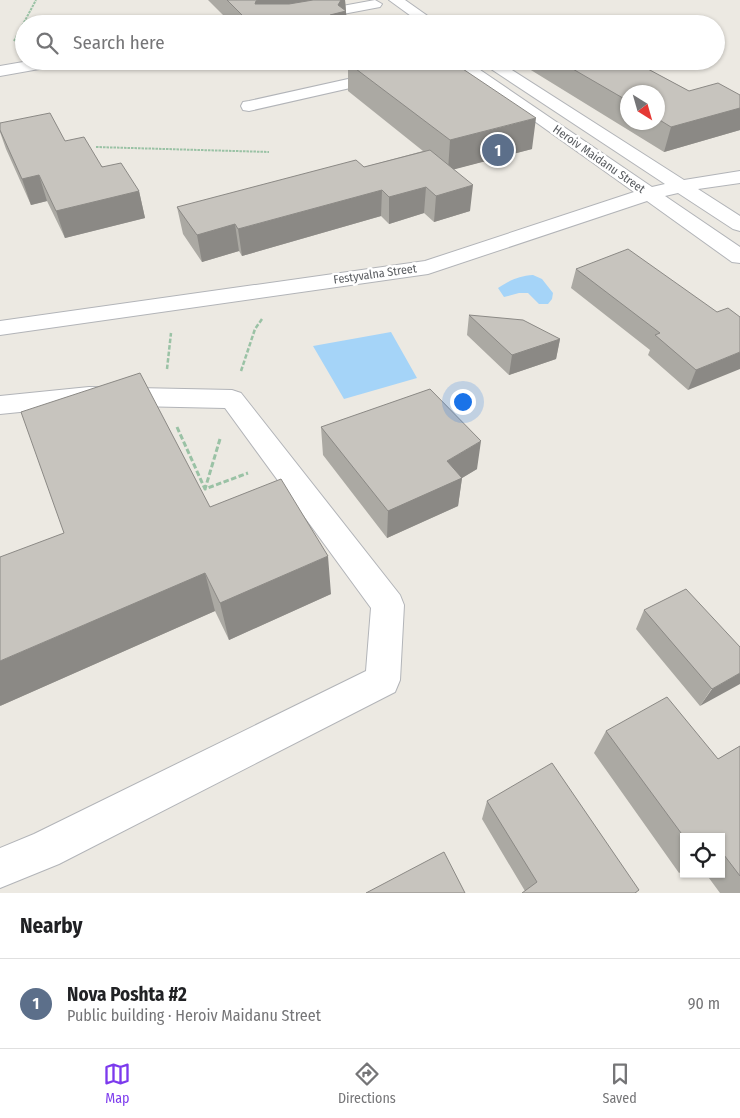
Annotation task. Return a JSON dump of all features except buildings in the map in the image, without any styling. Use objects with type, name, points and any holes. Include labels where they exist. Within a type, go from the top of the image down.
[{"type":"street","points":[[397,0],[419,15]]},
{"type":"street","points":[[309,15],[372,2],[389,14]]},
{"type":"street","points":[[0,71],[15,68]]},
{"type":"street","name":"Heroiv Maidanu Street","points":[[470,70],[740,257]]},
{"type":"street","name":"Heroiv Maidanu Street","points":[[501,70],[740,225]]},
{"type":"street","points":[[249,106],[397,73]]},
{"type":"street","name":"Festyvalna Street","points":[[0,328],[428,267],[649,194],[740,176]]},
{"type":"street","points":[[0,405],[89,396],[232,399],[388,605],[382,680],[45,850],[0,868]]},
{"type":"path","points":[[28,15],[36,0]]},
{"type":"path","points":[[96,147],[269,152]]},
{"type":"water","points":[[533,275],[542,279],[553,293],[552,299],[548,304],[539,304],[528,293],[504,297],[498,288],[523,276]]},
{"type":"water","points":[[391,332],[417,378],[344,399],[313,346]]},
{"type":"place","name":"Nova Poshta #2","points":[[498,150]]}]
